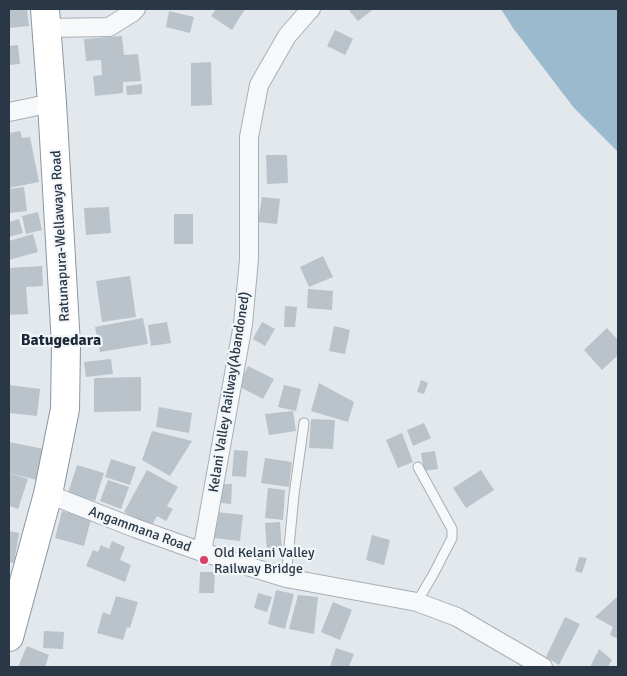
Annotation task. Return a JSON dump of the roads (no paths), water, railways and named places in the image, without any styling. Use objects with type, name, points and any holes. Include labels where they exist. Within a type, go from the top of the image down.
[{"type":"highway","name":"Ratunapura-Wellawaya Road","points":[[9,637],[48,494],[65,409],[66,345],[46,19]]},
{"type":"street","points":[[46,19],[109,27],[136,9]]},
{"type":"street","name":"Kelani Valley Railway(Abandoned)","points":[[202,552],[243,324],[249,259],[249,137],[258,85],[287,36],[311,9]]},
{"type":"street","points":[[9,112],[52,102]]},
{"type":"street","name":"Angammana Road","points":[[48,494],[202,552],[286,578],[417,602],[457,617],[543,667]]},
{"type":"lane","points":[[286,578],[294,494],[304,423]]},
{"type":"lane","points":[[417,602],[452,538],[452,528],[418,467]]},
{"type":"water","points":[[501,9],[618,9],[618,152],[574,108],[513,28]]},
{"type":"place","name":"Old Kelani Valley Railway Bridge","points":[[204,560]]},
{"type":"district","name":"Batugedara","points":[[61,340]]}]
